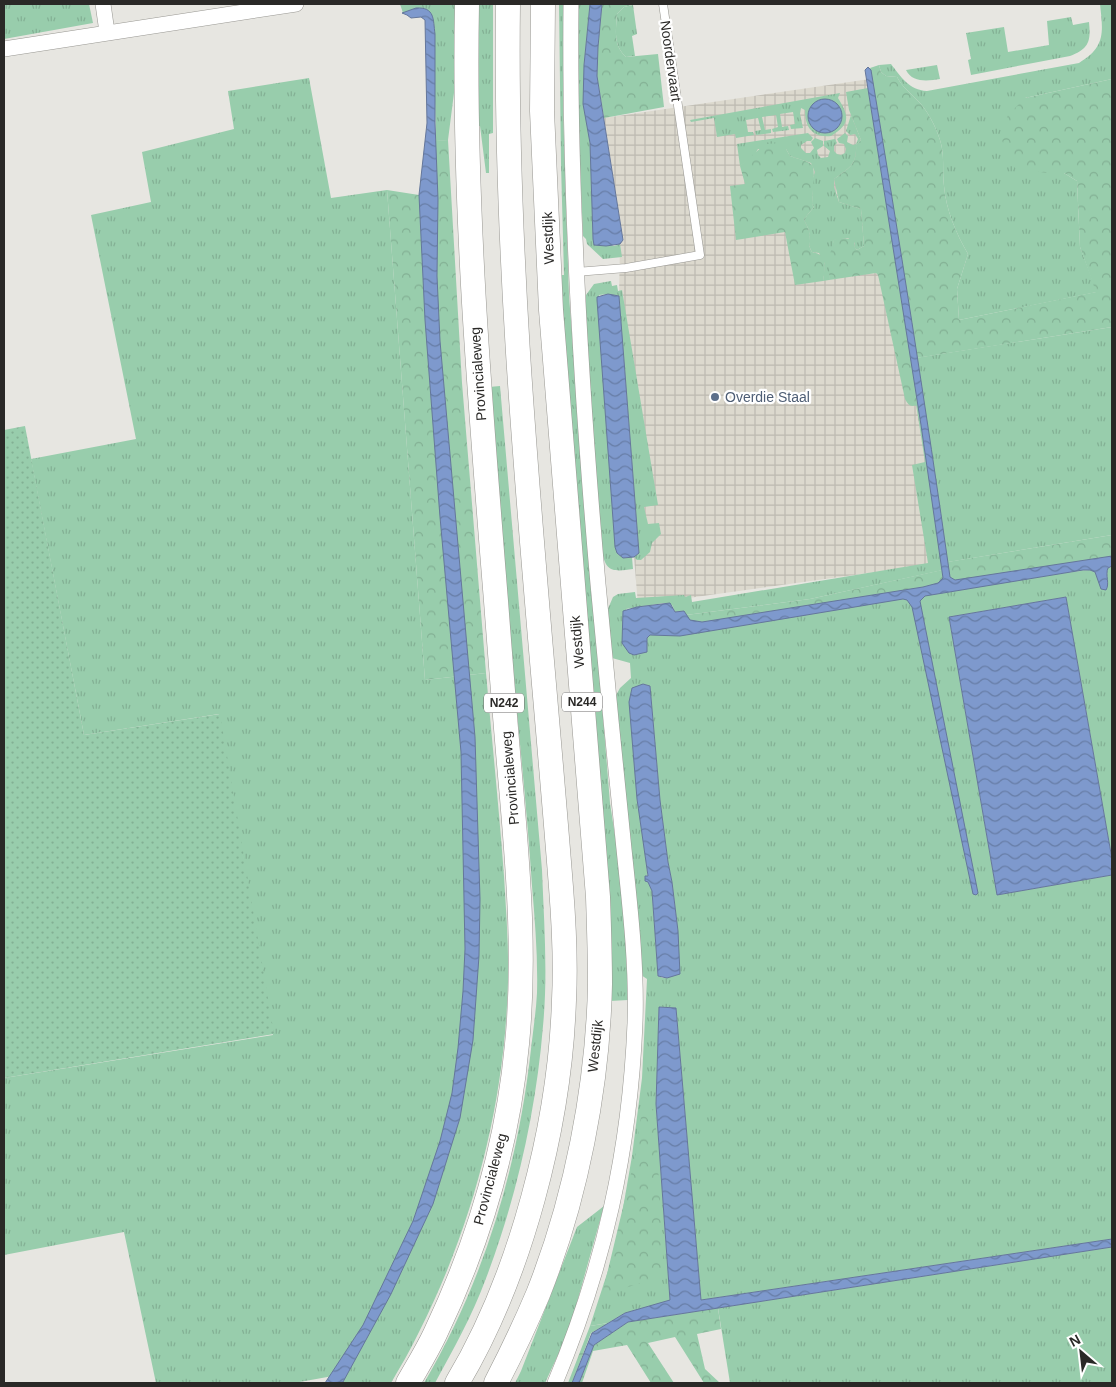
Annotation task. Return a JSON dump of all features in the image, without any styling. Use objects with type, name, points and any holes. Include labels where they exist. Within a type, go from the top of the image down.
[{"type":"main road","name":"Provincialeweg","points":[[408,1383],[434,1335],[462,1272],[492,1182],[508,1111],[518,1044],[521,975],[516,844],[482,435],[471,262],[466,98],[467,4]]},
{"type":"main road","points":[[457,1383],[492,1313],[521,1237],[534,1192],[558,1075],[564,1002],[565,958],[561,887],[516,336],[508,146],[508,4]]},
{"type":"main road","name":"Westdijk","points":[[496,1383],[520,1336],[538,1292],[567,1203],[587,1111],[594,1067],[600,985],[598,897],[551,310],[542,111],[543,4]]},
{"type":"street","points":[[103,4],[107,32]]},
{"type":"street","points":[[4,49],[296,4]]},
{"type":"street","name":"Westdijk","points":[[555,1383],[570,1348],[605,1239],[623,1157],[632,1076],[635,1021],[633,920],[598,583],[576,272],[570,106],[571,4]]},
{"type":"lane","name":"Noordervaart","points":[[576,272],[626,268],[700,255],[663,4]]},
{"type":"shaded area","points":[[870,79],[941,563],[638,605],[634,557],[639,553],[619,296],[620,244],[623,239],[604,118]]},
{"type":"green space","points":[[4,4],[89,4],[93,23],[4,39]]},
{"type":"green space","points":[[400,4],[455,4],[455,85],[448,140],[436,141],[433,21],[414,9],[403,13]]},
{"type":"green space","points":[[477,4],[493,4],[493,133],[489,134],[489,173],[486,173],[480,126],[478,126]]},
{"type":"green space","points":[[559,4],[564,4],[563,108],[569,296],[610,803],[621,875],[625,920],[628,1000],[610,1001],[560,275],[564,275]]},
{"type":"green space","points":[[576,4],[590,4],[584,65],[591,158],[593,239],[614,246],[620,244],[622,257],[603,259],[587,244],[583,236]]},
{"type":"green space","points":[[602,4],[636,4],[624,7],[617,14],[617,42],[626,57],[658,54],[664,107],[604,118],[597,76]]},
{"type":"green space","points":[[1100,4],[1112,4],[1112,79],[1025,98],[1048,173],[1064,173],[1077,181],[1080,247],[1097,292],[959,320],[957,289],[968,254],[949,213],[943,180],[940,140],[931,118],[921,104],[897,77],[886,76],[881,72],[879,65],[891,64],[910,85],[927,91],[1079,63],[1094,51],[1101,38]]},
{"type":"green space","points":[[633,5],[637,34],[632,36],[635,56],[626,57],[617,42],[617,14],[624,7]]},
{"type":"green space","points":[[1071,17],[1073,25],[1089,22],[1090,34],[1087,44],[1076,53],[1070,56],[971,75],[968,60],[971,59],[966,33],[1004,27],[1008,52],[1049,45],[1047,21]]},
{"type":"green space","points":[[879,65],[881,72],[886,76],[897,77],[921,104],[931,118],[940,140],[943,180],[949,213],[968,254],[957,289],[959,320],[1096,292],[1080,247],[1077,181],[1064,173],[1016,169],[1006,152],[1000,134],[1008,115],[1025,98],[1112,79],[1112,327],[910,359],[918,405],[909,405],[905,399],[878,275],[876,273],[829,280],[830,254],[834,240],[838,238],[854,239],[857,250],[864,246],[861,209],[839,202],[834,179],[851,165],[855,157],[856,145],[861,140],[849,110],[846,92],[868,88],[868,90],[874,89],[870,68]]},
{"type":"green space","points":[[937,65],[940,79],[916,79],[906,70]]},
{"type":"green space","points":[[309,78],[331,198],[387,190],[425,680],[486,673],[508,942],[506,1027],[493,1118],[470,1207],[438,1293],[391,1383],[342,1383],[333,1376],[294,1383],[156,1383],[124,1232],[4,1255],[4,1078],[273,1035],[219,714],[84,735],[31,459],[136,439],[91,215],[151,202],[142,152],[234,129],[228,91]]},
{"type":"green space","points":[[840,93],[838,98],[846,119],[842,128],[831,136],[814,133],[806,122],[805,110],[801,108],[800,114],[803,128],[791,129],[790,125],[795,124],[793,112],[780,114],[782,127],[788,126],[789,130],[773,132],[772,129],[778,127],[776,115],[762,117],[765,130],[771,129],[771,133],[756,135],[755,131],[761,130],[758,118],[746,120],[748,132],[753,132],[754,135],[736,138],[735,134],[717,137],[714,118],[691,122],[690,120]]},
{"type":"green space","points":[[851,115],[861,140],[856,145],[853,162],[848,169],[834,179],[834,187],[839,202],[861,209],[864,246],[857,250],[855,243],[848,238],[834,240],[829,280],[823,281],[825,264],[819,253],[812,252],[810,249],[809,231],[804,219],[814,207],[812,204],[815,172],[811,163],[790,156],[786,149],[758,149],[754,156],[740,166],[737,144],[808,133],[813,138],[811,141],[801,145],[801,148],[806,153],[810,153],[814,148],[811,142],[815,138],[823,141],[823,146],[817,150],[818,155],[821,158],[828,157],[830,151],[824,146],[824,141],[835,139],[837,143],[834,146],[834,151],[841,155],[845,153],[846,149],[844,144],[839,143],[837,139],[845,133],[848,136],[847,142],[853,145],[856,144],[858,139],[855,134],[850,135],[846,131]]},
{"type":"green space","points":[[448,140],[462,383],[486,673],[425,680],[387,190],[419,195],[426,141]]},
{"type":"green space","points":[[781,143],[790,156],[808,162],[813,167],[812,204],[814,207],[804,219],[809,231],[810,249],[821,256],[825,262],[823,281],[795,285],[785,232],[736,240],[730,186],[745,184],[740,166],[765,144]]},
{"type":"green space","points":[[611,281],[612,286],[617,285],[618,291],[622,290],[658,505],[644,507],[648,524],[659,523],[661,534],[652,543],[650,552],[641,560],[637,560],[634,557],[639,553],[619,296],[599,295],[617,553],[624,558],[632,557],[633,569],[620,570],[611,569],[605,563],[603,557],[585,339],[586,295],[594,284]]},
{"type":"green space","points":[[1112,327],[1112,535],[942,563],[943,570],[810,599],[686,615],[684,611],[675,612],[672,605],[664,603],[626,609],[647,652],[647,638],[650,635],[661,635],[949,588],[1112,567],[1112,859],[1066,597],[949,617],[997,895],[1112,875],[1112,1239],[701,1300],[676,1008],[659,1007],[656,1104],[670,1301],[625,1313],[608,1323],[590,1326],[617,1243],[632,1156],[642,1078],[647,979],[641,975],[614,699],[620,688],[631,678],[630,663],[612,658],[607,611],[613,597],[618,594],[635,592],[636,598],[684,595],[685,597],[691,595],[692,602],[928,563],[912,465],[925,462],[909,359]],"holes":[[[643,684],[650,686],[660,800],[678,931],[670,977],[663,978],[658,976],[652,891],[648,882],[644,837],[637,799]]]},
{"type":"green space","points":[[500,386],[542,870],[545,928],[543,1026],[530,1123],[515,1187],[496,1250],[474,1307],[442,1371],[435,1383],[424,1383],[464,1304],[481,1264],[495,1222],[517,1137],[525,1093],[537,1000],[536,940],[529,840],[489,387]]},
{"type":"green space","points":[[25,426],[84,735],[220,714],[274,1034],[4,1078],[4,430]]},
{"type":"green space","points":[[1112,535],[1112,567],[949,588],[665,635],[686,615],[810,599],[942,570],[941,563]]},
{"type":"green space","points":[[655,1109],[664,1276],[602,1295],[635,1157],[642,1110]]},
{"type":"green space","points":[[604,1206],[569,1331],[545,1383],[515,1383],[577,1227]]},
{"type":"green space","points":[[1112,1247],[1112,1383],[730,1383],[718,1308]]},
{"type":"green space","points":[[718,1308],[721,1329],[697,1334],[705,1369],[720,1383],[704,1383],[675,1337],[648,1343],[674,1383],[651,1383],[627,1345],[593,1351],[582,1383],[579,1383],[594,1345],[628,1322]]},
{"type":"green space","points":[[609,1323],[591,1333],[572,1383],[568,1383],[590,1326]]},
{"type":"water","points":[[590,4],[602,4],[597,76],[623,240],[620,244],[606,246],[594,245],[593,239],[590,143],[583,104],[584,65]]},
{"type":"water","points":[[422,8],[430,12],[435,34],[435,123],[438,199],[437,276],[440,341],[475,737],[480,899],[479,956],[473,1040],[460,1118],[433,1204],[391,1294],[343,1382],[325,1383],[363,1325],[413,1221],[440,1141],[452,1093],[463,991],[465,949],[461,752],[425,320],[419,195],[427,123],[425,20],[421,17],[411,18],[402,13]]},
{"type":"water","points":[[868,67],[871,70],[902,259],[950,577],[955,580],[1112,556],[1112,566],[1107,571],[1108,585],[1106,590],[1101,589],[1095,572],[1083,570],[925,596],[920,601],[978,893],[976,895],[973,894],[912,607],[907,600],[903,599],[680,636],[650,635],[647,638],[647,652],[634,655],[629,653],[622,643],[623,611],[637,607],[670,603],[675,612],[684,611],[690,620],[702,622],[923,587],[938,583],[943,578],[865,70]]},
{"type":"water","points":[[825,99],[832,100],[837,104],[841,109],[841,123],[837,128],[832,132],[825,133],[818,132],[813,128],[809,123],[808,116],[809,109],[813,104],[818,100]]},
{"type":"water","points":[[608,294],[619,296],[639,553],[634,557],[623,558],[617,553],[615,547],[597,300],[597,297]]},
{"type":"water","points":[[1066,597],[1112,859],[1112,875],[997,895],[949,617]]},
{"type":"water","points":[[643,684],[650,686],[660,800],[678,931],[680,974],[667,978],[658,976],[652,891],[648,882],[645,881],[645,876],[648,876],[637,799],[629,702],[632,688]]},
{"type":"water","points":[[659,1007],[676,1008],[701,1300],[1112,1239],[1112,1247],[628,1322],[594,1345],[579,1383],[572,1383],[592,1333],[625,1313],[670,1300],[656,1104]]},
{"type":"place","name":"Overdie Staal","points":[[715,397]]}]
